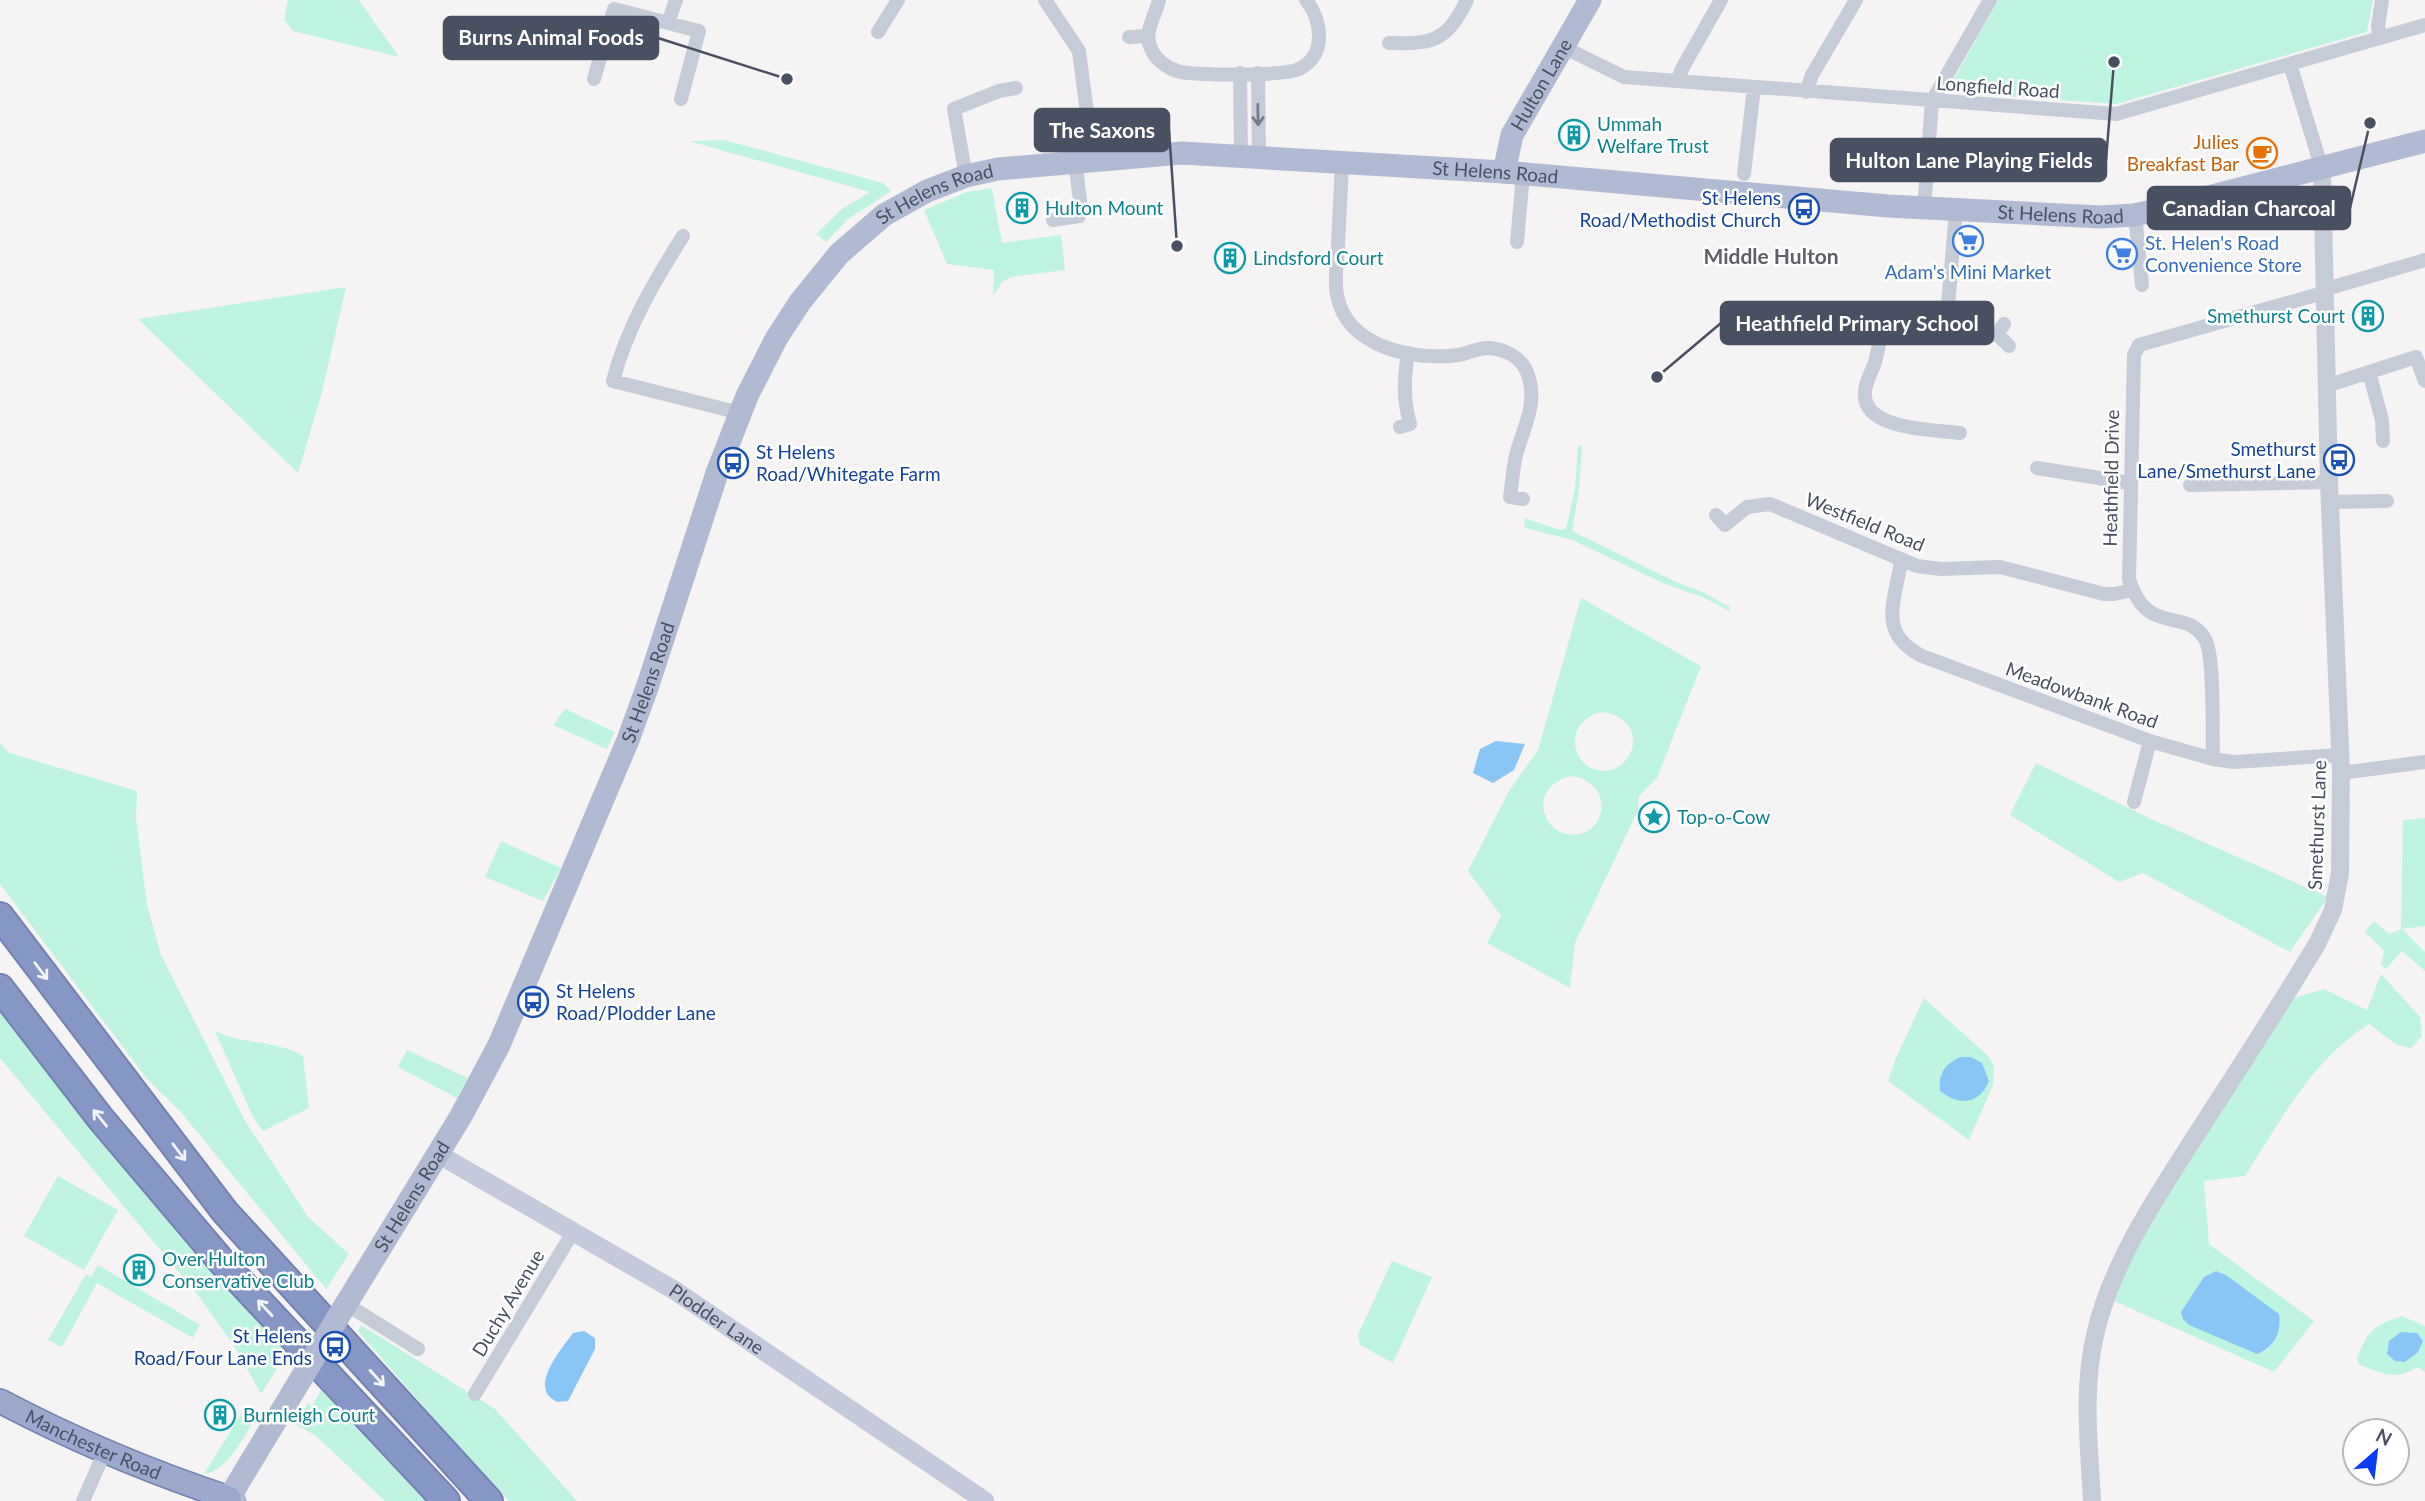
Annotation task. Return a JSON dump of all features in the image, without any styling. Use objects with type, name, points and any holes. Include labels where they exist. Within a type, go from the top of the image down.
[{"type":"highway","points":[[0,916],[225,1212],[489,1501]]},
{"type":"highway","points":[[0,988],[101,1119],[222,1262],[446,1501]]},
{"type":"highway","name":"Manchester Road","points":[[0,1401],[170,1479],[231,1500]]},
{"type":"main road","name":"Hulton Lane","points":[[1514,173],[1512,135],[1590,0]]},
{"type":"main road","name":"St Helens Road","points":[[231,1500],[293,1392],[352,1303],[484,1076],[499,1045],[624,749],[648,685],[717,472],[740,413],[776,339],[800,302],[839,254],[884,215],[927,191],[966,176],[998,169],[1182,153],[1514,173],[1924,209],[2076,216],[2136,214],[2425,141]]},
{"type":"main road","name":"Plodder Lane","points":[[438,1154],[674,1290],[985,1501]]},
{"type":"street","points":[[668,23],[676,0]]},
{"type":"street","points":[[878,32],[898,0]]},
{"type":"street","points":[[1045,0],[1079,51],[1084,160],[1079,216],[1053,220]]},
{"type":"street","points":[[1159,0],[1148,36],[1154,55],[1163,64],[1176,71],[1189,73],[1258,74],[1298,70],[1314,56],[1320,35],[1316,18],[1306,0]]},
{"type":"street","points":[[1389,43],[1408,37],[1429,42],[1444,34],[1467,0]]},
{"type":"street","points":[[1677,81],[1721,0]]},
{"type":"street","points":[[1806,92],[1812,75],[1856,0]]},
{"type":"street","points":[[1924,209],[1932,101],[1990,0]]},
{"type":"street","points":[[2380,38],[2378,26],[2382,0]]},
{"type":"street","points":[[594,79],[614,9],[699,31],[681,99]]},
{"type":"street","name":"Longfield Road","points":[[1563,47],[1616,75],[1806,92],[2116,114],[2425,25]]},
{"type":"street","points":[[1129,37],[1148,36]]},
{"type":"street","points":[[2290,64],[2322,169]]},
{"type":"street","points":[[1240,73],[1250,156]]},
{"type":"street","points":[[1250,156],[1258,74]]},
{"type":"street","points":[[1744,174],[1754,87]]},
{"type":"street","points":[[966,176],[954,109],[999,91],[1016,88]]},
{"type":"street","points":[[1342,162],[1337,297],[1348,321],[1362,336],[1382,346],[1408,353],[1461,355],[1487,348],[1509,352],[1524,366],[1532,397],[1529,418],[1517,454],[1510,497],[1523,499]]},
{"type":"street","name":"Smethurst Lane","points":[[2092,1501],[2088,1393],[2091,1352],[2099,1317],[2125,1256],[2157,1194],[2327,926],[2340,873],[2340,764],[2323,292],[2322,169]]},
{"type":"street","points":[[1514,173],[1517,242]]},
{"type":"street","points":[[1956,211],[1948,306],[1944,318],[1934,323],[1899,321],[1886,327],[1866,385],[1865,400],[1874,413],[1899,426],[1960,433]]},
{"type":"street","points":[[2136,214],[2142,285]]},
{"type":"street","points":[[683,236],[638,312],[620,354],[613,381],[740,413]]},
{"type":"street","points":[[2323,292],[2425,260]]},
{"type":"street","name":"Heathfield Drive","points":[[2133,590],[2129,579],[2130,483],[2132,385],[2137,346],[2323,292]]},
{"type":"street","points":[[1944,318],[1958,331],[1968,335],[2001,329],[2010,346]]},
{"type":"street","points":[[1399,427],[1410,424],[1404,393],[1408,353]]},
{"type":"street","points":[[2326,386],[2416,356],[2425,381]]},
{"type":"street","points":[[2369,372],[2375,416],[2383,441]]},
{"type":"street","points":[[2037,468],[2130,483]]},
{"type":"street","points":[[2190,485],[2329,482]]},
{"type":"street","points":[[2330,502],[2387,500]]},
{"type":"street","name":"Westfield Road","points":[[1716,515],[1725,525],[1747,507],[1770,504],[1917,566],[1941,569],[2000,567],[2104,594],[2133,590]]},
{"type":"street","name":"Meadowbank Road","points":[[1902,561],[1892,618],[1893,630],[1907,648],[2020,694],[2150,741],[2213,759],[2234,762],[2340,764],[2425,762]]},
{"type":"street","points":[[2133,590],[2137,599],[2151,613],[2193,626],[2206,641],[2210,657],[2213,759]]},
{"type":"street","points":[[2134,802],[2150,741]]},
{"type":"street","name":"Duchy Avenue","points":[[475,1394],[573,1232]]},
{"type":"street","points":[[352,1303],[418,1349]]},
{"type":"street","points":[[83,1501],[105,1451]]},
{"type":"green space","points":[[288,0],[359,0],[399,57],[293,31],[284,20]]},
{"type":"green space","points":[[1998,0],[2373,0],[2367,32],[2116,104],[1947,92]]},
{"type":"green space","points":[[724,140],[883,183],[891,191],[848,219],[826,242],[816,234],[842,209],[870,192],[689,141]]},
{"type":"green space","points":[[992,188],[1002,243],[1061,235],[1065,270],[1011,277],[1002,282],[993,297],[994,270],[947,264],[924,210],[967,192]]},
{"type":"green space","points":[[346,287],[322,392],[298,473],[138,319]]},
{"type":"green space","points":[[1578,445],[1582,447],[1579,490],[1572,531],[1700,591],[1730,607],[1729,611],[1572,540],[1525,528],[1524,518],[1560,530],[1566,529],[1575,489]]},
{"type":"green space","points":[[1581,598],[1701,666],[1657,778],[1639,796],[1638,810],[1575,943],[1570,988],[1487,943],[1501,916],[1468,871],[1509,791],[1538,750]],"holes":[[[1602,712],[1616,716],[1626,723],[1633,735],[1633,741],[1631,752],[1623,763],[1614,769],[1601,771],[1589,767],[1581,760],[1576,750],[1575,738],[1579,727],[1587,718]],[[1571,776],[1586,781],[1596,789],[1601,799],[1598,821],[1580,834],[1566,834],[1557,830],[1549,823],[1544,810],[1543,803],[1548,790],[1558,781]]]},
{"type":"green space","points":[[565,709],[615,732],[607,749],[553,725]]},
{"type":"green space","points":[[0,743],[9,753],[137,791],[136,818],[147,905],[161,955],[244,1119],[308,1217],[349,1254],[326,1289],[180,1111],[148,1080],[0,884]]},
{"type":"green space","points":[[2036,763],[2147,817],[2328,897],[2290,952],[2143,873],[2119,882],[2010,815]]},
{"type":"green space","points":[[2425,818],[2425,926],[2402,929],[2425,952],[2425,971],[2402,951],[2386,969],[2381,965],[2384,951],[2365,932],[2374,921],[2389,934],[2401,929],[2403,820]]},
{"type":"green space","points":[[501,841],[561,868],[543,901],[485,877]]},
{"type":"green space","points":[[2381,974],[2420,1017],[2422,1036],[2411,1048],[2397,1045],[2369,1024],[2331,1055],[2314,1073],[2245,1176],[2204,1181],[2209,1244],[2314,1321],[2274,1372],[2114,1301],[2133,1253],[2155,1215],[2294,998],[2324,989],[2367,1010]],"holes":[[[2216,1271],[2226,1275],[2279,1314],[2278,1334],[2267,1350]]]},
{"type":"green space","points":[[1924,998],[1987,1055],[1994,1065],[1993,1085],[1969,1140],[1888,1081]]},
{"type":"green space","points":[[0,1004],[288,1351],[261,1394],[233,1344],[197,1294],[0,1058]]},
{"type":"green space","points":[[215,1031],[237,1039],[282,1047],[303,1056],[309,1108],[263,1131],[253,1117]]},
{"type":"green space","points":[[407,1050],[468,1078],[457,1098],[398,1067]]},
{"type":"green space","points":[[58,1176],[118,1210],[84,1270],[24,1236]]},
{"type":"green space","points":[[1392,1261],[1432,1277],[1393,1363],[1360,1345],[1358,1335]]},
{"type":"green space","points":[[98,1265],[200,1325],[193,1338],[97,1283],[62,1347],[48,1340],[86,1274],[91,1277]]},
{"type":"green space","points":[[2402,1316],[2425,1326],[2425,1372],[2418,1367],[2402,1374],[2389,1375],[2360,1365],[2357,1359],[2368,1335],[2378,1326]]},
{"type":"green space","points":[[361,1325],[495,1409],[577,1501],[509,1501],[358,1331]]},
{"type":"green space","points":[[321,1390],[426,1501],[385,1501],[316,1436],[295,1424],[308,1403],[312,1406]]},
{"type":"green space","points":[[243,1411],[257,1416],[228,1459],[213,1471],[204,1474]]},
{"type":"water","points":[[1496,741],[1525,744],[1514,770],[1493,783],[1473,773],[1480,749]]},
{"type":"water","points":[[1961,1057],[1971,1057],[1982,1063],[1989,1081],[1980,1095],[1968,1101],[1954,1099],[1940,1091],[1940,1079],[1944,1070],[1951,1062]]},
{"type":"water","points":[[2216,1271],[2226,1275],[2279,1314],[2276,1338],[2263,1351],[2257,1354],[2189,1325],[2183,1319],[2181,1312],[2204,1277]]},
{"type":"water","points":[[584,1331],[595,1338],[595,1349],[568,1401],[557,1402],[549,1396],[545,1388],[548,1372],[573,1333]]},
{"type":"water","points":[[2401,1332],[2417,1333],[2423,1341],[2418,1352],[2405,1362],[2395,1361],[2387,1354],[2389,1341]]},
{"type":"place","name":"Hulton Lane Playing Fields","points":[[2114,62]]},
{"type":"place","name":"Burns Animal Foods","points":[[787,79]]},
{"type":"place","name":"Canadian Charcoal","points":[[2370,123]]},
{"type":"place","name":"Ummah Welfare Trust","points":[[1574,135]]},
{"type":"place","name":"Julies Breakfast Bar","points":[[2262,153]]},
{"type":"place","name":"Hulton Mount","points":[[1022,208]]},
{"type":"place","name":"St Helens Road/Methodist Church","points":[[1804,209]]},
{"type":"place","name":"Adam's Mini Market","points":[[1968,241]]},
{"type":"place","name":"The Saxons","points":[[1177,246]]},
{"type":"place","name":"St. Helen's Road Convenience Store","points":[[2122,254]]},
{"type":"place","name":"Lindsford Court","points":[[1230,258]]},
{"type":"place","name":"Smethurst Court","points":[[2368,316]]},
{"type":"place","name":"Heathfield Primary School","points":[[1657,377]]},
{"type":"place","name":"Smethurst Lane/Smethurst Lane","points":[[2339,460]]},
{"type":"place","name":"St Helens Road/Whitegate Farm","points":[[733,463]]},
{"type":"place","name":"Top-o-Cow","points":[[1654,817]]},
{"type":"place","name":"St Helens Road/Plodder Lane","points":[[533,1002]]},
{"type":"place","name":"Over Hulton Conservative Club","points":[[139,1270]]},
{"type":"place","name":"St Helens Road/Four Lane Ends","points":[[335,1347]]},
{"type":"place","name":"Burnleigh Court","points":[[220,1415]]},
{"type":"district","name":"Middle Hulton","points":[[1771,257]]}]
